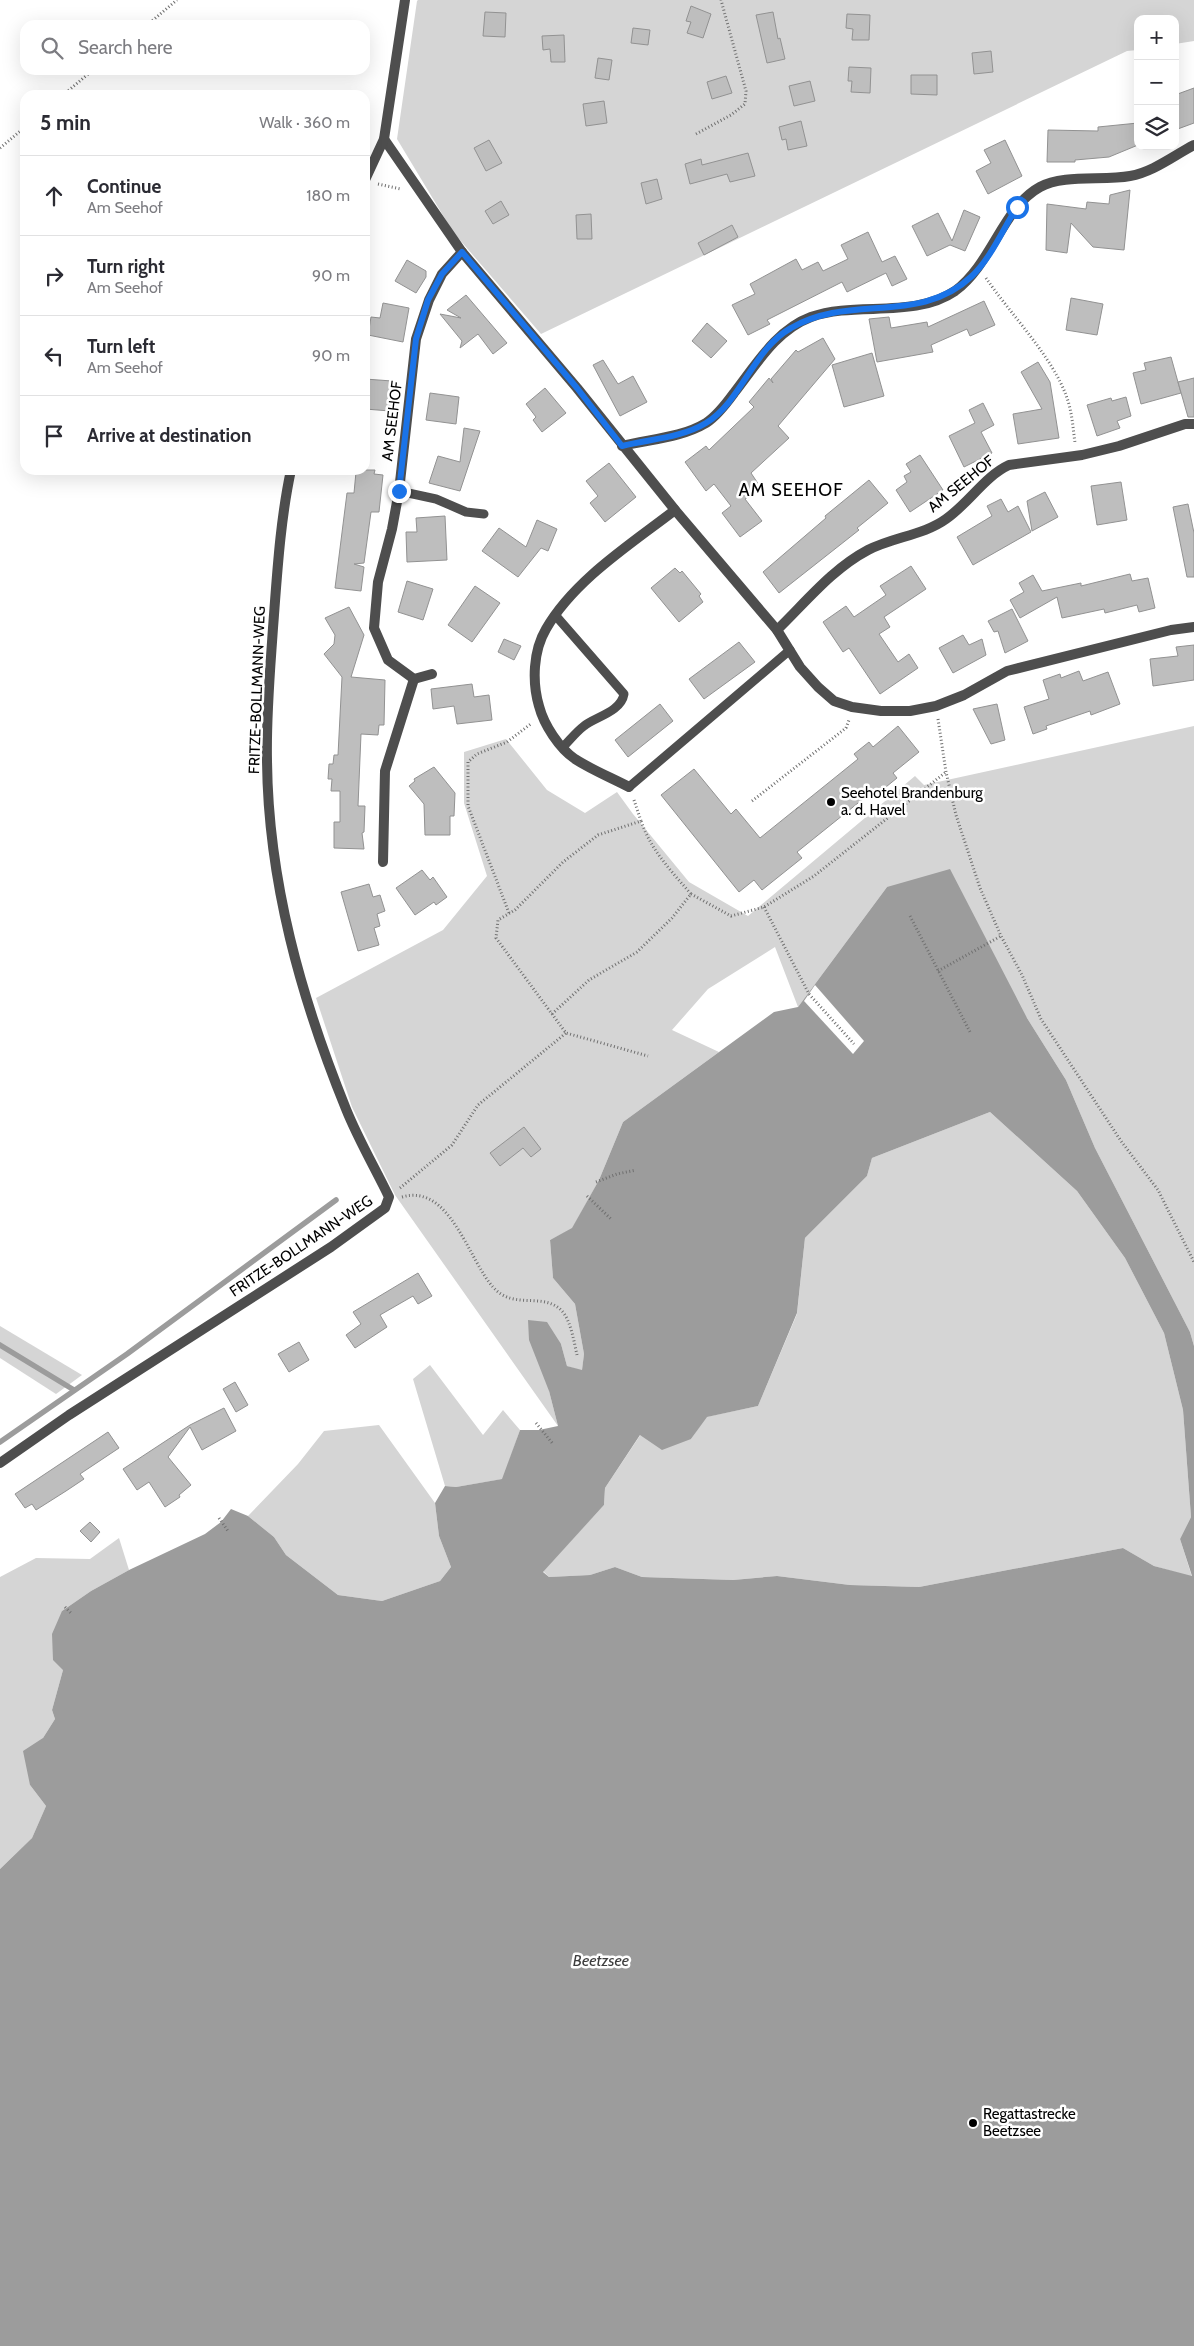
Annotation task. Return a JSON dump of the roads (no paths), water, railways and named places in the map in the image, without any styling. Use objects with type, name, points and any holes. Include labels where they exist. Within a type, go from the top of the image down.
[{"type":"street","points":[[370,182],[384,139],[405,0]]},
{"type":"street","points":[[384,139],[462,252],[577,388],[675,510],[777,630],[800,667],[834,701],[852,707],[881,711],[910,711],[936,706],[964,695],[1007,671],[1171,630],[1194,627]]},
{"type":"street","points":[[622,446],[688,432],[707,422],[726,405],[771,345],[788,329],[811,317],[849,309],[915,306],[936,300],[954,291],[973,275],[979,267],[1017,207],[1042,185],[1054,182],[1100,180],[1144,173],[1194,145]]},
{"type":"street","name":"AM SEEHOF","points":[[414,679],[388,660],[374,628],[378,582],[392,529],[399,491],[416,339],[428,300],[442,274],[462,252]]},
{"type":"street","name":"AM SEEHOF","points":[[777,630],[823,583],[848,562],[869,550],[946,520],[1000,469],[1010,465],[1077,456],[1120,446],[1185,424],[1194,424]]},
{"type":"street","name":"FRITZE-BOLLMANN-WEG","points":[[0,1463],[69,1415],[331,1247],[385,1208],[388,1200],[347,1110],[308,1007],[287,929],[274,852],[267,761],[270,669],[277,578],[290,475]]},
{"type":"street","points":[[629,787],[574,758],[563,747],[541,716],[535,695],[534,663],[546,629],[569,599],[602,567],[675,510]]},
{"type":"street","points":[[383,862],[385,771],[414,679],[432,674]]},
{"type":"lane","points":[[399,491],[436,499],[466,512],[484,514]]},
{"type":"lane","points":[[556,616],[624,694],[620,703],[598,719],[585,725],[563,747]]},
{"type":"lane","points":[[629,787],[790,650]]},
{"type":"water","name":"Beetzsee","points":[[950,869],[1027,1018],[1066,1080],[1095,1148],[1190,1332],[1194,1346],[1194,2346],[0,2346],[0,1869],[32,1838],[46,1806],[30,1785],[23,1751],[43,1738],[55,1719],[52,1710],[63,1670],[53,1660],[52,1634],[62,1611],[91,1591],[129,1570],[205,1534],[221,1522],[231,1509],[248,1516],[274,1537],[286,1555],[338,1595],[382,1601],[440,1581],[451,1567],[439,1536],[435,1503],[445,1486],[456,1487],[502,1479],[520,1430],[539,1430],[558,1426],[549,1391],[529,1340],[528,1320],[547,1322],[561,1344],[567,1366],[582,1370],[584,1354],[575,1304],[553,1278],[550,1240],[572,1228],[599,1180],[623,1122],[774,1012],[798,1007],[887,887]],"holes":[[[990,1112],[1077,1191],[1125,1258],[1164,1333],[1183,1410],[1191,1517],[1180,1539],[1192,1576],[1154,1566],[1123,1548],[919,1587],[850,1585],[777,1576],[733,1580],[642,1577],[615,1567],[590,1575],[549,1577],[543,1572],[604,1505],[605,1488],[640,1435],[662,1450],[691,1439],[707,1417],[758,1406],[797,1313],[805,1238],[867,1176],[872,1158]]]},
{"type":"waterway","points":[[0,1442],[127,1354],[336,1200]]},
{"type":"waterway","points":[[0,1345],[74,1390]]},
{"type":"place","name":"Seehotel Brandenburg a. d. Havel","points":[[831,802]]},
{"type":"place","name":"Regattastrecke Beetzsee","points":[[973,2123]]},
{"type":"district","name":"AM SEEHOF","points":[[791,490]]}]
